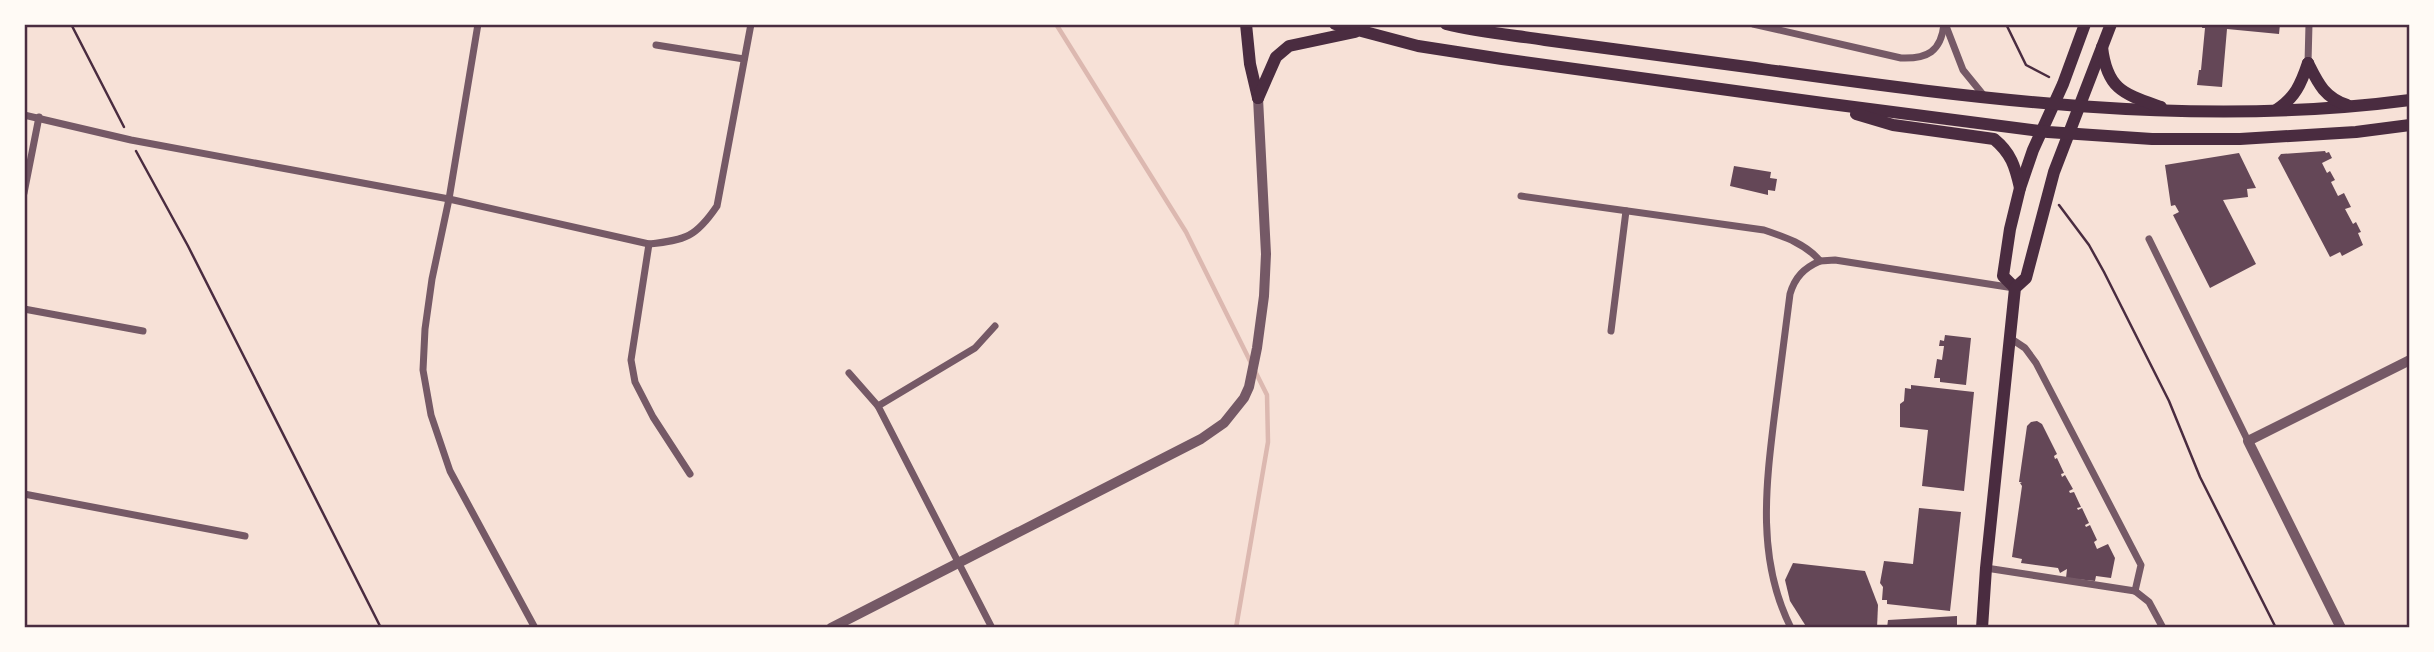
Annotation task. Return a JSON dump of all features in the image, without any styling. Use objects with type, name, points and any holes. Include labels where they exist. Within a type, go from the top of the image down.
[{"type":"main road","points":[[1246,24],[1250,64],[1258,98]]},
{"type":"main road","points":[[1335,24],[1418,46],[1466,54],[2042,131],[2152,139],[2240,139],[2356,132],[2410,125]]},
{"type":"main road","points":[[1446,24],[1608,48],[2054,105],[2174,112],[2275,112],[2410,100]]},
{"type":"main road","points":[[2015,288],[2003,276],[2020,187],[2085,24]]},
{"type":"main road","points":[[1982,628],[2015,288],[2026,278],[2054,172],[2111,24]]},
{"type":"main road","points":[[1258,98],[1276,57],[1289,46],[1358,32]]},
{"type":"main road","points":[[2102,47],[2111,81],[2124,95],[2174,112]]},
{"type":"main road","points":[[2308,63],[2322,91],[2333,100],[2350,106]]},
{"type":"main road","points":[[2275,112],[2288,103],[2300,89],[2308,63]]},
{"type":"main road","points":[[1822,103],[1893,125],[1994,139],[2006,149],[2014,162],[2020,187]]},
{"type":"street","points":[[478,24],[449,199],[432,279],[425,329],[424,370],[431,415],[450,471],[535,628]]},
{"type":"street","points":[[24,115],[131,140],[449,199],[649,244],[678,241],[703,227],[717,206],[751,24]]},
{"type":"street","points":[[1753,24],[1901,58],[1913,58],[1931,52],[1938,46],[1945,24]]},
{"type":"street","points":[[1945,24],[1963,70],[1986,98]]},
{"type":"street","points":[[2308,63],[2309,24]]},
{"type":"street","points":[[656,45],[744,59]]},
{"type":"street","points":[[831,628],[1201,439],[1224,423],[1244,398],[1249,387],[1264,296],[1266,242],[1258,98]]},
{"type":"street","points":[[24,193],[39,117]]},
{"type":"street","points":[[1521,196],[1764,230],[1812,251],[1820,261]]},
{"type":"street","points":[[1611,331],[1626,211]]},
{"type":"street","points":[[2149,239],[2341,628]]},
{"type":"street","points":[[649,244],[631,360],[635,382],[653,417],[690,474]]},
{"type":"street","points":[[1791,628],[1774,588],[1768,559],[1765,500],[1790,294],[1800,273],[1820,261],[1835,260],[2015,288]]},
{"type":"street","points":[[24,309],[143,331]]},
{"type":"street","points":[[878,406],[975,348],[995,326]]},
{"type":"street","points":[[2010,338],[2025,348],[2036,363],[2141,565],[2135,591]]},
{"type":"street","points":[[2248,441],[2410,360]]},
{"type":"street","points":[[849,373],[878,406],[992,628]]},
{"type":"street","points":[[24,494],[245,536]]},
{"type":"street","points":[[1986,568],[2135,591],[2149,602],[2163,628]]},
{"type":"path","points":[[71,24],[124,127]]},
{"type":"path","points":[[2006,24],[2026,65],[2049,76]]},
{"type":"path","points":[[135,148],[188,246],[381,628]]},
{"type":"path","points":[[2058,204],[2089,245],[2104,272],[2169,401],[2200,477],[2276,628]]},
{"type":"building","points":[[2203,24],[2280,24],[2279,34],[2227,29],[2222,87],[2197,85],[2201,70],[2205,28],[2202,28]]},
{"type":"building","points":[[2329,152],[2332,158],[2322,163],[2327,173],[2330,171],[2335,180],[2331,182],[2338,196],[2344,193],[2351,207],[2345,209],[2361,232],[2358,233],[2363,245],[2342,256],[2340,252],[2330,257],[2278,158],[2281,154]]},
{"type":"building","points":[[2239,153],[2256,188],[2247,189],[2248,197],[2223,200],[2256,264],[2210,288],[2173,215],[2179,212],[2175,205],[2171,206],[2165,165]]},
{"type":"building","points":[[1734,166],[1771,172],[1770,178],[1777,179],[1775,191],[1768,190],[1768,195],[1730,186]]},
{"type":"building","points":[[1945,335],[1971,338],[1966,385],[1940,382],[1940,378],[1934,378],[1937,359],[1942,360],[1944,346],[1939,346],[1940,340],[1944,341]]},
{"type":"building","points":[[1911,385],[1974,392],[1964,491],[1922,486],[1928,430],[1900,427],[1900,404],[1904,401],[1905,388],[1911,389]]},
{"type":"building","points":[[2037,421],[2042,424],[2057,454],[2054,456],[2064,473],[2061,474],[2062,477],[2065,475],[2073,489],[2069,491],[2074,492],[2081,507],[2077,508],[2078,510],[2082,508],[2089,523],[2085,525],[2090,525],[2097,540],[2094,542],[2097,549],[2108,544],[2115,558],[2111,578],[2096,576],[2095,581],[2066,578],[2067,569],[2060,573],[2058,568],[2021,563],[2022,559],[2012,557],[2027,426]]},
{"type":"building","points":[[1919,508],[1961,512],[1950,611],[1887,604],[1887,600],[1882,600],[1883,587],[1880,583],[1884,561],[1913,564]]},
{"type":"building","points":[[1793,563],[1865,571],[1878,605],[1877,628],[1807,628],[1790,601],[1785,580]]},
{"type":"building","points":[[1957,616],[1957,628],[1887,628],[1888,620]]},
{"type":"waterway","points":[[1056,24],[1186,232],[1251,363]]},
{"type":"waterway","points":[[1236,628],[1268,442],[1267,395],[1255,371]]}]
